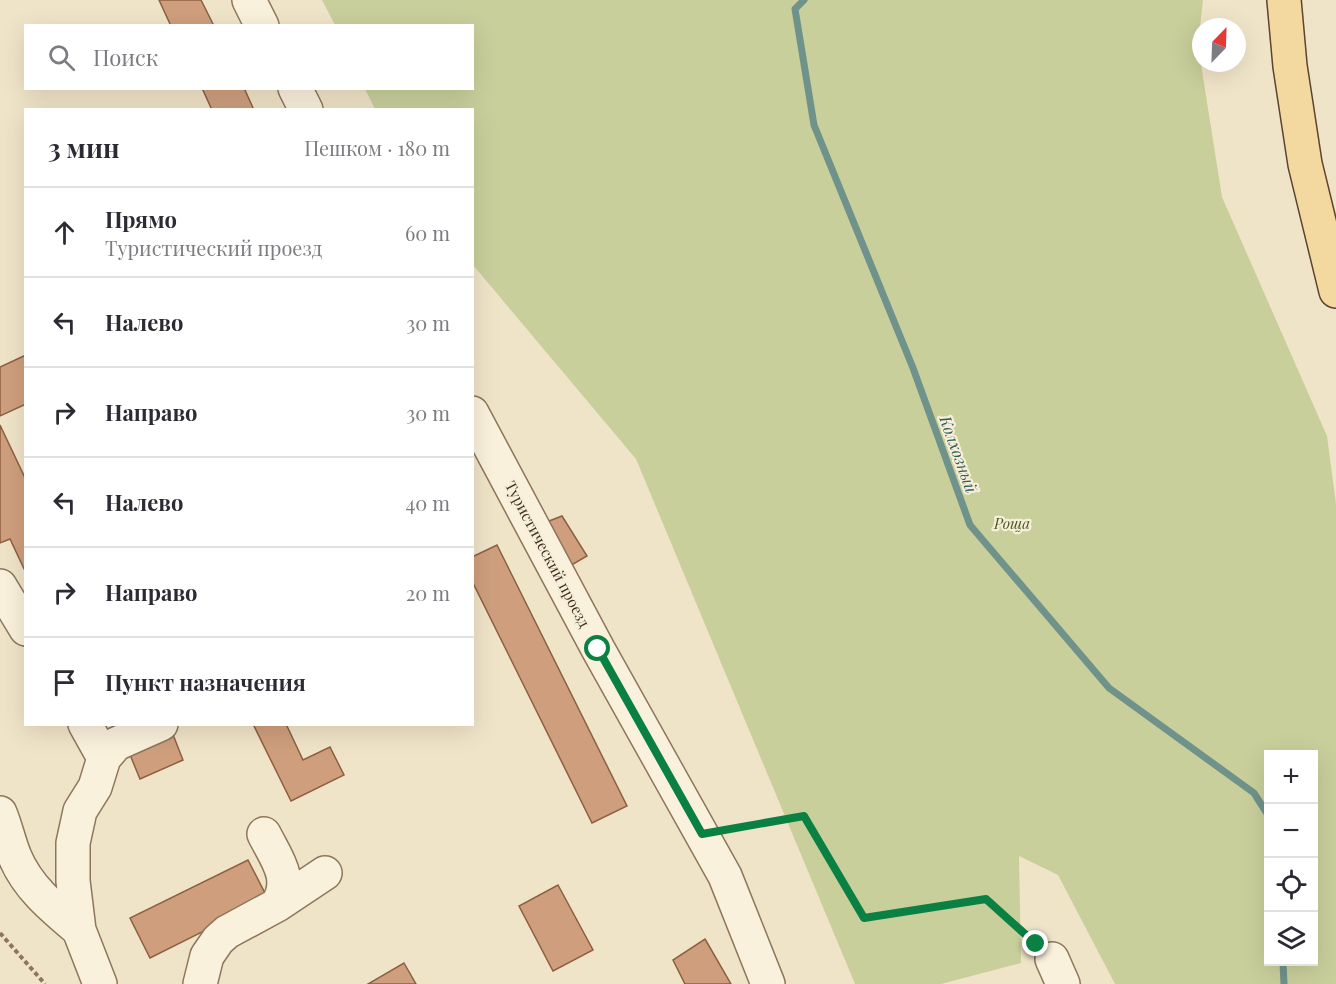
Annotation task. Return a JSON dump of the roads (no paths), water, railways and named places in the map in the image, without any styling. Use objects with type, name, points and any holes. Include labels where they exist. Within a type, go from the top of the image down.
[{"type":"main road","points":[[1284,0],[1290,66],[1305,164],[1336,291]]},
{"type":"street","points":[[249,0],[261,24]]},
{"type":"street","points":[[296,90],[305,108]]},
{"type":"street","name":"Туристический проезд","points":[[474,417],[598,649],[725,876],[768,984]]},
{"type":"street","points":[[0,586],[24,626]]},
{"type":"street","points":[[86,726],[104,758]]},
{"type":"street","points":[[100,984],[79,930],[73,881],[73,843],[80,811],[95,787],[104,758],[116,744],[156,726]]},
{"type":"street","points":[[0,813],[7,828],[14,856],[33,889],[79,930]]},
{"type":"street","points":[[264,834],[285,880],[283,893],[277,905]]},
{"type":"street","points":[[200,984],[207,956],[227,932],[277,905],[325,873]]},
{"type":"waterway","name":"Колхозный","points":[[804,0],[795,9],[814,125],[913,368],[970,525],[1109,688],[1254,793],[1264,809]]},
{"type":"waterway","name":"Колхозный","points":[[1283,966],[1284,984]]},
{"type":"park label","name":"Роща","points":[[1012,523]]}]
